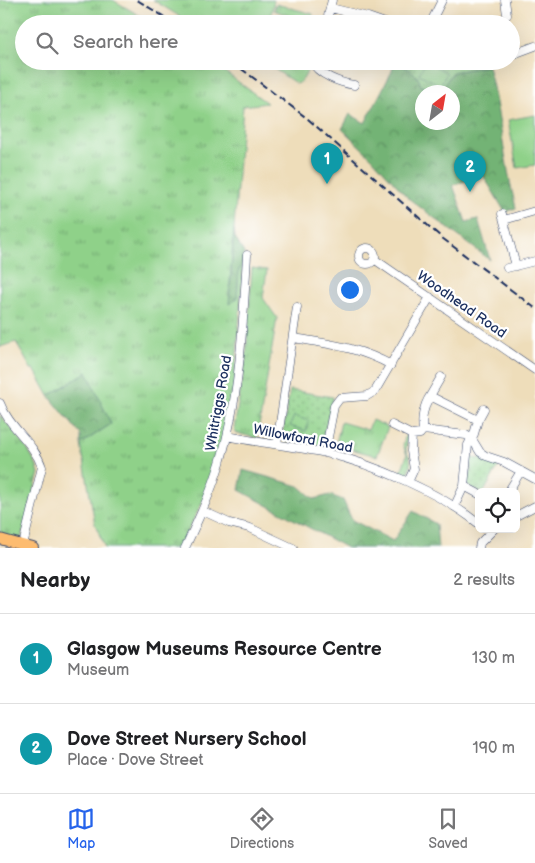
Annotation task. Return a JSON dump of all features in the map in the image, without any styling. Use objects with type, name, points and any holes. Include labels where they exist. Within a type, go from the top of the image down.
[{"type":"main road","points":[[0,539],[28,547]]},
{"type":"street","points":[[434,15],[442,0]]},
{"type":"street","points":[[507,1],[507,15]]},
{"type":"street","points":[[332,4],[365,15]]},
{"type":"street","points":[[520,52],[535,46]]},
{"type":"street","points":[[319,70],[342,82],[354,85]]},
{"type":"street","points":[[516,266],[503,217],[535,211]]},
{"type":"street","name":"Whitriggs Road","points":[[185,548],[203,511],[220,464],[227,436],[238,377],[247,255]]},
{"type":"street","name":"Woodhead Road","points":[[374,259],[535,370]]},
{"type":"street","points":[[507,268],[535,261]]},
{"type":"street","points":[[325,453],[334,406],[340,398],[367,396],[376,391],[430,297]]},
{"type":"street","points":[[277,444],[297,308]]},
{"type":"street","points":[[294,338],[350,347],[369,353],[391,364]]},
{"type":"street","points":[[423,430],[425,405],[441,377]]},
{"type":"street","points":[[430,396],[478,420]]},
{"type":"street","points":[[0,403],[5,416],[26,441],[42,467],[28,547]]},
{"type":"street","points":[[457,501],[464,486],[468,445],[484,409]]},
{"type":"street","points":[[392,426],[412,435],[420,434],[423,430]]},
{"type":"street","points":[[423,430],[466,435],[472,439],[480,452],[486,456],[504,462],[535,479]]},
{"type":"street","points":[[408,482],[414,469],[411,452],[412,435]]},
{"type":"street","name":"Willowford Road","points":[[227,436],[325,453],[357,461],[408,482],[475,521]]},
{"type":"street","points":[[467,456],[486,456]]},
{"type":"street","points":[[510,488],[521,471]]},
{"type":"street","points":[[464,486],[475,492]]},
{"type":"street","points":[[520,514],[535,506]]},
{"type":"street","points":[[203,511],[230,524],[250,528],[280,545],[293,548]]},
{"type":"street","points":[[478,548],[488,533]]},
{"type":"green space","points":[[0,0],[113,0],[139,15],[15,15],[15,70],[222,70],[267,103],[243,106],[229,295],[237,299],[239,269],[243,267],[235,380],[224,435],[207,493],[179,548],[105,548],[95,524],[81,444],[111,424],[86,372],[49,396],[16,342],[0,347]]},
{"type":"green space","points":[[153,0],[274,0],[270,15],[177,15]]},
{"type":"green space","points":[[276,4],[313,14],[287,15],[274,10]]},
{"type":"green space","points":[[276,70],[307,70],[304,77],[297,84]]},
{"type":"green space","points":[[392,70],[409,70],[417,77],[421,85],[415,85],[415,130],[460,130],[460,85],[444,85],[453,72],[489,70],[516,208],[505,212],[483,175],[453,185],[466,222],[478,219],[490,260],[408,198],[373,159],[342,129],[350,114],[365,123]]},
{"type":"green space","points":[[410,70],[465,70],[453,72],[444,85],[420,85]]},
{"type":"green space","points":[[421,70],[442,70],[447,73],[440,85],[419,74]]},
{"type":"green space","points":[[535,115],[535,165],[517,168],[508,120]]},
{"type":"green space","points":[[234,229],[235,238],[244,253],[243,267],[239,269],[237,299],[229,304]]},
{"type":"green space","points":[[252,268],[267,270],[263,298],[277,318],[257,438],[236,433],[234,429],[246,358]]},
{"type":"green space","points":[[87,372],[111,424],[81,444],[81,435],[49,396]]},
{"type":"green space","points":[[290,390],[333,397],[322,442],[317,446],[284,441],[282,437]]},
{"type":"green space","points":[[0,415],[28,450],[39,473],[20,542],[0,535]]},
{"type":"green space","points":[[294,416],[309,421],[306,431],[290,426]]},
{"type":"green space","points":[[372,420],[388,427],[377,456],[343,447],[336,443],[341,422],[368,430]]},
{"type":"green space","points":[[406,434],[409,439],[406,451],[410,459],[410,465],[408,475],[404,476],[400,474],[407,455],[403,445]]},
{"type":"green space","points":[[470,458],[485,459],[486,462],[499,465],[486,488],[475,489],[467,485],[471,469]]},
{"type":"green space","points":[[243,470],[299,486],[314,499],[330,495],[343,500],[352,520],[393,541],[413,511],[436,524],[438,548],[347,548],[239,490]]},
{"type":"railway","points":[[137,0],[161,15]]},
{"type":"railway","points":[[243,70],[308,119],[442,238],[535,308]]},
{"type":"place","name":"Glasgow Museums Resource Centre","points":[[327,184]]},
{"type":"place","name":"Dove Street Nursery School","points":[[470,192]]}]
